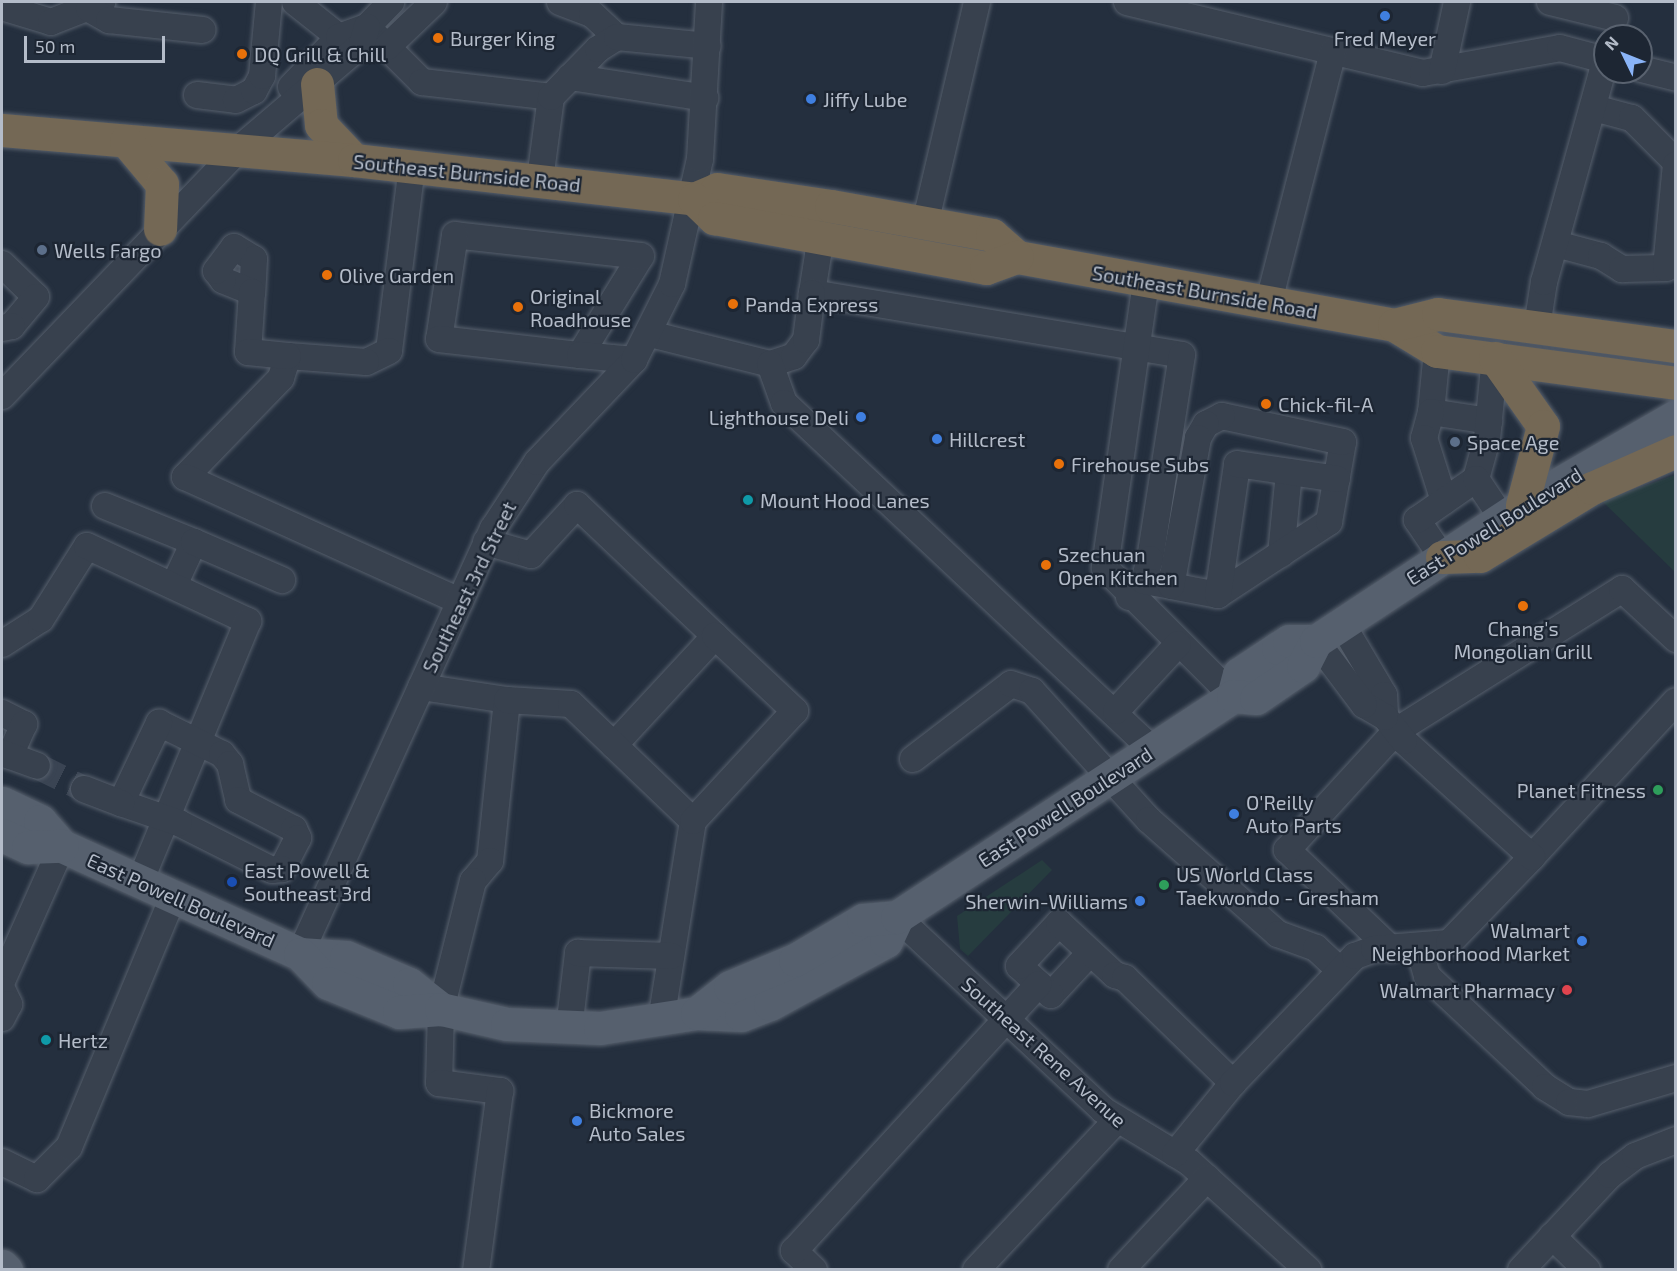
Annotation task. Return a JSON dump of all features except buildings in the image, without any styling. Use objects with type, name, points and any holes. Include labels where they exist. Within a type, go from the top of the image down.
[{"type":"highway","points":[[317,84],[321,125],[354,160]]},
{"type":"highway","name":"Southeast Burnside Road","points":[[2,130],[354,160],[540,179],[694,199],[717,189],[992,235],[1017,257],[1268,305],[1394,325],[1437,351],[1676,383]]},
{"type":"highway","points":[[126,141],[145,157],[162,184],[160,229]]},
{"type":"highway","points":[[694,199],[714,218],[986,268],[1017,257]]},
{"type":"highway","name":"Southeast Burnside Road","points":[[1394,325],[1438,314],[1676,346]]},
{"type":"highway","points":[[1442,557],[1480,556],[1512,519],[1543,426],[1495,358]]},
{"type":"highway","points":[[1512,519],[1592,488],[1676,451]]},
{"type":"main road","name":"East Powell Boulevard","points":[[1512,519],[1676,416]]},
{"type":"main road","name":"East Powell Boulevard","points":[[1329,632],[1442,557]]},
{"type":"main road","points":[[1233,696],[1239,674],[1288,641],[1329,632]]},
{"type":"main road","name":"East Powell Boulevard","points":[[2,803],[40,821],[62,846],[300,954],[346,957],[409,984],[441,1009],[569,1029],[661,1021],[697,1013],[730,987],[795,960],[863,920],[897,917],[1233,696]]},
{"type":"main road","name":"East Powell Boulevard","points":[[2,835],[28,847],[62,846]]},
{"type":"main road","points":[[2,1266],[6,1269]]},
{"type":"street","points":[[196,95],[236,100],[254,91],[262,76],[269,2]]},
{"type":"street","points":[[295,2],[339,37]]},
{"type":"street","points":[[2,396],[239,149],[339,37],[367,27],[391,2]]},
{"type":"street","points":[[387,47],[434,2]]},
{"type":"street","points":[[560,2],[592,14],[617,37],[708,46]]},
{"type":"street","name":"Southeast 3rd Street","points":[[300,954],[486,542],[537,462],[634,360],[650,334],[672,284],[694,199],[705,98],[709,2]]},
{"type":"street","points":[[925,224],[977,2]]},
{"type":"street","points":[[1127,2],[1423,73],[1560,48],[1593,58]]},
{"type":"street","points":[[1442,70],[1457,2]]},
{"type":"street","points":[[1550,2],[1615,18]]},
{"type":"street","points":[[2,7],[51,22],[95,5],[98,18],[202,30]]},
{"type":"street","points":[[367,27],[422,82],[551,97]]},
{"type":"street","points":[[239,149],[362,44],[367,27]]},
{"type":"street","points":[[540,179],[551,97],[570,77],[617,37]]},
{"type":"street","points":[[1268,305],[1333,51]]},
{"type":"street","points":[[1653,72],[1676,78]]},
{"type":"street","points":[[570,77],[705,98]]},
{"type":"street","points":[[1537,327],[1556,244],[1600,84]]},
{"type":"street","points":[[1556,244],[1600,256],[1622,269],[1666,268],[1676,163],[1632,118],[1594,108]]},
{"type":"street","points":[[252,292],[248,352],[366,362],[388,351],[412,166]]},
{"type":"street","points":[[580,355],[640,256],[455,235],[439,339],[580,355],[634,360]]},
{"type":"street","points":[[650,334],[770,364],[794,356],[806,340],[821,236]]},
{"type":"street","points":[[2,264],[36,297],[12,326],[2,328]]},
{"type":"street","points":[[1146,282],[1104,554],[1110,579],[1137,589],[1171,586],[1218,595],[1329,522],[1343,442],[1222,416],[1206,424],[1198,438],[1171,586]]},
{"type":"street","points":[[812,293],[1182,355],[1137,589],[1178,644],[1233,696]]},
{"type":"street","points":[[1437,351],[1431,412],[1424,438],[1444,501]]},
{"type":"street","points":[[288,356],[281,378],[185,477],[460,601]]},
{"type":"street","points":[[1442,557],[1417,520],[1476,479],[1489,421],[1495,358]]},
{"type":"street","points":[[770,364],[784,403],[1116,711],[1152,749]]},
{"type":"street","points":[[1431,412],[1489,421]]},
{"type":"street","points":[[1218,595],[1237,464],[1336,479]]},
{"type":"street","points":[[1281,554],[1289,472]]},
{"type":"street","points":[[1476,479],[1512,519]]},
{"type":"street","points":[[486,542],[531,555],[577,505],[795,711],[693,821],[661,1021]]},
{"type":"street","points":[[105,506],[282,580]]},
{"type":"street","points":[[174,585],[194,542]]},
{"type":"street","points":[[2,644],[41,620],[87,546],[248,621],[140,882]]},
{"type":"street","points":[[1391,949],[1287,849],[1390,724],[1622,589],[1676,639]]},
{"type":"street","points":[[1329,632],[1365,705],[1390,724],[1532,857]]},
{"type":"street","points":[[614,745],[715,636]]},
{"type":"street","points":[[1116,711],[1178,644]]},
{"type":"street","points":[[913,759],[1011,684],[1032,691],[1111,777],[1129,801],[1278,934],[1316,948],[1340,970]]},
{"type":"street","points":[[421,687],[507,700],[571,704],[693,821]]},
{"type":"street","points":[[476,1269],[500,1091],[439,1083],[441,1009],[473,881],[490,861],[507,700]]},
{"type":"street","points":[[1174,1154],[1233,1083],[1355,956],[1391,949],[1419,948],[1449,943],[1464,932],[1676,701]]},
{"type":"street","points":[[2,713],[24,724],[6,755],[37,766]]},
{"type":"street","points":[[84,789],[121,803],[166,820],[272,870],[282,869],[298,838],[294,830],[237,800],[230,764],[196,742],[159,723],[121,803]]},
{"type":"street","points":[[2,981],[62,846]]},
{"type":"street","points":[[2,1162],[37,1179],[69,1147],[173,897]]},
{"type":"street","name":"Southeast Rene Avenue","points":[[897,917],[1116,1120],[1174,1154],[1207,1178],[1308,1269]]},
{"type":"street","points":[[1090,953],[1051,995],[1019,966],[1059,923],[1090,953],[1125,978],[1233,1083]]},
{"type":"street","points":[[1419,948],[1426,976],[1545,1087],[1569,1102],[1588,1104],[1676,1078]]},
{"type":"street","points":[[569,1029],[578,953],[671,956]]},
{"type":"street","points":[[814,1269],[794,1251],[1039,984]]},
{"type":"street","points":[[2,989],[9,1004],[2,1018]]},
{"type":"street","points":[[976,1269],[1116,1120]]},
{"type":"street","points":[[1521,1269],[1610,1175],[1635,1156],[1676,1140]]},
{"type":"street","points":[[1121,1269],[1207,1178]]},
{"type":"street","points":[[1552,1236],[1587,1269]]},
{"type":"green space","points":[[1675,475],[1675,572],[1602,501]]},
{"type":"green space","points":[[1042,860],[1052,870],[968,956],[960,949],[957,916]]},
{"type":"tunnel","points":[[37,766],[84,789]]},
{"type":"place","name":"Fred Meyer","points":[[1385,16]]},
{"type":"place","name":"Burger King","points":[[438,38]]},
{"type":"place","name":"DQ Grill & Chill","points":[[242,54]]},
{"type":"place","name":"Jiffy Lube","points":[[811,99]]},
{"type":"place","name":"Wells Fargo","points":[[42,250]]},
{"type":"place","name":"Olive Garden","points":[[327,275]]},
{"type":"place","name":"Panda Express","points":[[733,304]]},
{"type":"place","name":"Original Roadhouse","points":[[518,307]]},
{"type":"place","name":"Chick-fil-A","points":[[1266,404]]},
{"type":"place","name":"Lighthouse Deli","points":[[861,417]]},
{"type":"place","name":"Hillcrest","points":[[937,439]]},
{"type":"place","name":"Space Age","points":[[1455,442]]},
{"type":"place","name":"Firehouse Subs","points":[[1059,464]]},
{"type":"place","name":"Mount Hood Lanes","points":[[748,500]]},
{"type":"place","name":"Szechuan Open Kitchen","points":[[1046,565]]},
{"type":"place","name":"Chang's Mongolian Grill","points":[[1523,606]]},
{"type":"place","name":"Planet Fitness","points":[[1658,790]]},
{"type":"place","name":"O'Reilly Auto Parts","points":[[1234,814]]},
{"type":"place","name":"East Powell & Southeast 3rd","points":[[232,882]]},
{"type":"place","name":"US World Class Taekwondo - Gresham","points":[[1164,885]]},
{"type":"place","name":"Sherwin-Williams","points":[[1140,901]]},
{"type":"place","name":"Walmart Neighborhood Market","points":[[1582,941]]},
{"type":"place","name":"Walmart Pharmacy","points":[[1567,990]]},
{"type":"place","name":"Hertz","points":[[46,1040]]},
{"type":"place","name":"Bickmore Auto Sales","points":[[577,1121]]}]
